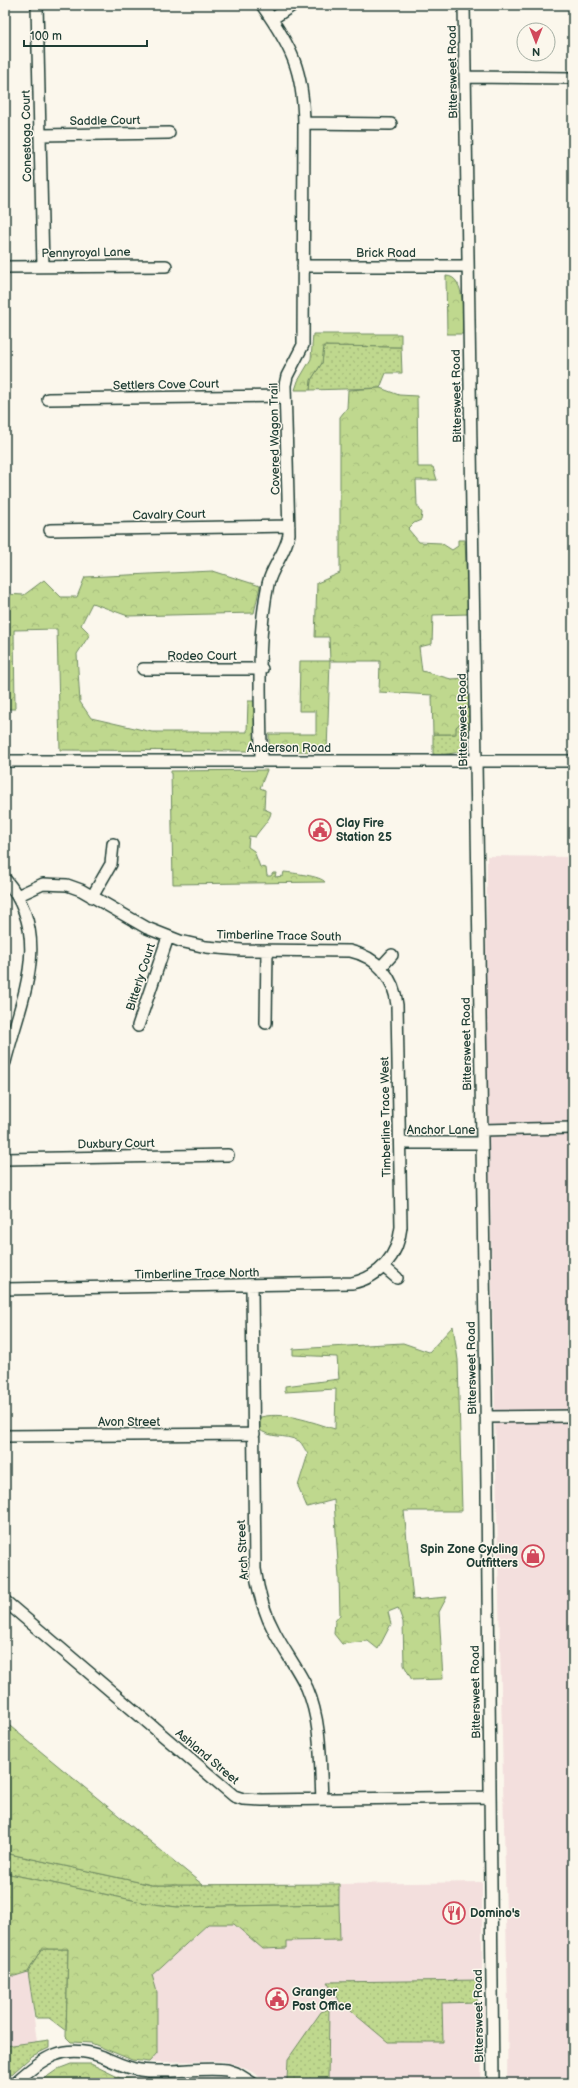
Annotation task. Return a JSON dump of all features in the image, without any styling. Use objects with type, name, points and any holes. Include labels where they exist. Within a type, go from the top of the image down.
[{"type":"street","name":"Conestoga Court","points":[[37,5],[43,267]]},
{"type":"street","name":"Covered Wagon Trail","points":[[261,761],[262,626],[268,583],[274,567],[286,548],[289,526],[286,396],[287,376],[303,345],[304,123],[303,98],[296,64],[283,37],[262,5]]},
{"type":"street","points":[[272,19],[293,5]]},
{"type":"street","name":"Bittersweet Road","points":[[464,5],[482,1130],[493,2083]]},
{"type":"street","points":[[466,77],[573,78]]},
{"type":"street","points":[[304,123],[391,124]]},
{"type":"street","name":"Saddle Court","points":[[41,135],[169,133]]},
{"type":"street","name":"Pennyroyal Lane","points":[[5,267],[166,266]]},
{"type":"street","name":"Brick Road","points":[[303,266],[468,266]]},
{"type":"street","name":"Settlers Cove Court","points":[[48,399],[286,396]]},
{"type":"street","name":"Cavalry Court","points":[[50,530],[289,526]]},
{"type":"street","name":"Rodeo Court","points":[[143,669],[262,669]]},
{"type":"street","name":"Anderson Road","points":[[5,761],[573,761]]},
{"type":"street","points":[[92,897],[110,864],[113,844]]},
{"type":"street","points":[[5,879],[17,896],[26,916],[30,929],[32,955],[29,974],[5,1062]]},
{"type":"street","name":"Timberline Trace South","points":[[17,896],[37,885],[56,883],[74,887],[126,918],[168,937],[206,947],[242,950],[350,951],[366,956],[381,967]]},
{"type":"street","name":"Bitterly Court","points":[[138,1026],[168,937]]},
{"type":"street","points":[[266,1023],[267,950]]},
{"type":"street","points":[[381,967],[392,955]]},
{"type":"street","name":"Timberline Trace West","points":[[381,967],[389,977],[397,998],[400,1143],[400,1235],[394,1252],[384,1267]]},
{"type":"street","points":[[482,1130],[573,1128]]},
{"type":"street","name":"Anchor Lane","points":[[400,1143],[482,1143]]},
{"type":"street","name":"Duxbury Court","points":[[5,1159],[228,1155]]},
{"type":"street","points":[[384,1267],[397,1278]]},
{"type":"street","name":"Timberline Trace North","points":[[5,1289],[352,1284],[369,1278],[384,1267]]},
{"type":"street","name":"Arch Street","points":[[252,1286],[254,1532],[257,1581],[267,1617],[303,1681],[313,1705],[318,1728],[322,1799]]},
{"type":"street","points":[[486,1417],[573,1416]]},
{"type":"street","name":"Avon Street","points":[[5,1436],[254,1434]]},
{"type":"street","name":"Ashland Street","points":[[5,1601],[226,1791],[234,1796],[251,1800],[490,1797]]},
{"type":"street","points":[[15,2083],[44,2058],[62,2053],[79,2052],[102,2057],[117,2065],[141,2070],[226,2070],[252,2083]]},
{"type":"shaded area","points":[[487,856],[573,857],[573,2083],[507,2083],[508,2008],[486,1010]]},
{"type":"shaded area","points":[[482,1882],[482,1980],[327,1983],[442,2002],[484,2002],[481,2083],[328,2083],[329,2009],[288,2059],[287,2079],[284,2083],[265,2083],[256,2074],[238,2065],[223,2061],[149,2062],[157,2053],[157,1992],[152,1975],[208,1924],[234,1924],[263,1949],[287,1948],[287,1941],[340,1940],[339,1884]]},
{"type":"shaded area","points":[[28,1972],[37,2042],[5,2046],[5,1975],[15,1976]]},
{"type":"green space","points":[[446,276],[453,278],[460,290],[463,309],[463,334],[447,334]]},
{"type":"green space","points":[[313,334],[401,334],[401,347],[324,346],[322,363],[311,380],[310,390],[295,390],[298,381],[311,359]]},
{"type":"green space","points":[[324,346],[401,347],[402,373],[386,373],[380,388],[310,390],[311,380],[322,363]]},
{"type":"green space","points":[[380,388],[399,395],[417,396],[418,467],[433,467],[437,480],[416,480],[417,505],[422,513],[421,520],[414,523],[408,529],[419,542],[441,543],[452,550],[458,546],[458,540],[465,540],[468,614],[433,615],[432,644],[419,647],[422,671],[451,679],[468,678],[469,715],[456,727],[456,734],[433,734],[432,695],[379,692],[380,661],[330,661],[329,637],[315,637],[317,583],[340,573],[340,417],[347,408],[348,390]]},
{"type":"green space","points":[[213,571],[260,586],[254,613],[128,616],[92,603],[81,625],[90,634],[77,654],[80,702],[91,718],[152,732],[247,732],[248,701],[255,701],[255,746],[248,751],[60,750],[57,629],[14,630],[15,709],[5,709],[5,594],[24,595],[44,580],[61,597],[77,597],[85,577]]},
{"type":"green space","points":[[300,661],[330,661],[327,752],[269,750],[269,734],[316,734],[316,711],[299,711]]},
{"type":"green space","points":[[469,715],[467,743],[464,748],[454,753],[433,755],[433,734],[455,734],[456,727]]},
{"type":"green space","points":[[267,770],[260,788],[265,790],[264,809],[271,812],[267,821],[255,837],[249,836],[248,847],[254,851],[260,867],[266,868],[267,876],[271,876],[273,873],[276,873],[275,877],[283,876],[284,872],[313,876],[325,882],[173,884],[171,771]]},
{"type":"green space","points":[[453,1326],[458,1360],[462,1511],[404,1511],[413,1600],[447,1597],[439,1612],[443,1679],[412,1680],[404,1665],[403,1622],[398,1608],[388,1612],[391,1624],[378,1649],[368,1641],[342,1644],[334,1634],[335,1621],[340,1615],[334,1500],[307,1507],[298,1486],[308,1454],[299,1441],[288,1437],[262,1432],[257,1428],[257,1418],[277,1415],[287,1416],[307,1420],[335,1429],[336,1389],[285,1392],[285,1386],[339,1379],[337,1357],[293,1355],[293,1349],[403,1343],[429,1352]]},
{"type":"green space","points":[[5,1722],[203,1885],[152,1885],[5,1853]]},
{"type":"green space","points":[[5,1853],[152,1885],[339,1884],[339,1904],[177,1907],[146,1903],[5,1873]]},
{"type":"green space","points":[[5,1873],[146,1903],[177,1907],[339,1904],[340,1940],[287,1941],[287,1948],[263,1949],[234,1924],[208,1924],[152,1975],[157,1992],[157,2053],[149,2062],[132,2060],[91,2043],[71,2042],[66,2037],[68,1949],[41,1949],[28,1972],[15,1976],[5,1975]]},
{"type":"green space","points":[[41,1949],[68,1949],[66,2031],[49,2018],[35,2018],[28,1972]]},
{"type":"green space","points":[[482,1980],[481,1990],[477,1994],[477,2002],[442,2003],[443,2042],[388,2042],[339,2001],[327,1982]]},
{"type":"green space","points":[[329,2009],[328,2083],[284,2083],[287,2079],[288,2059],[321,2012]]},
{"type":"green space","points":[[49,2040],[49,2048],[32,2056],[5,2080],[5,2046]]},
{"type":"green space","points":[[71,2064],[91,2064],[120,2078],[173,2083],[38,2083],[58,2069]]},
{"type":"place","name":"Clay Fire Station 25","points":[[320,830]]},
{"type":"place","name":"Spin Zone Cycling Outfitters","points":[[533,1556]]},
{"type":"place","name":"Domino's","points":[[454,1913]]},
{"type":"place","name":"Granger Post Office","points":[[277,1999]]}]
